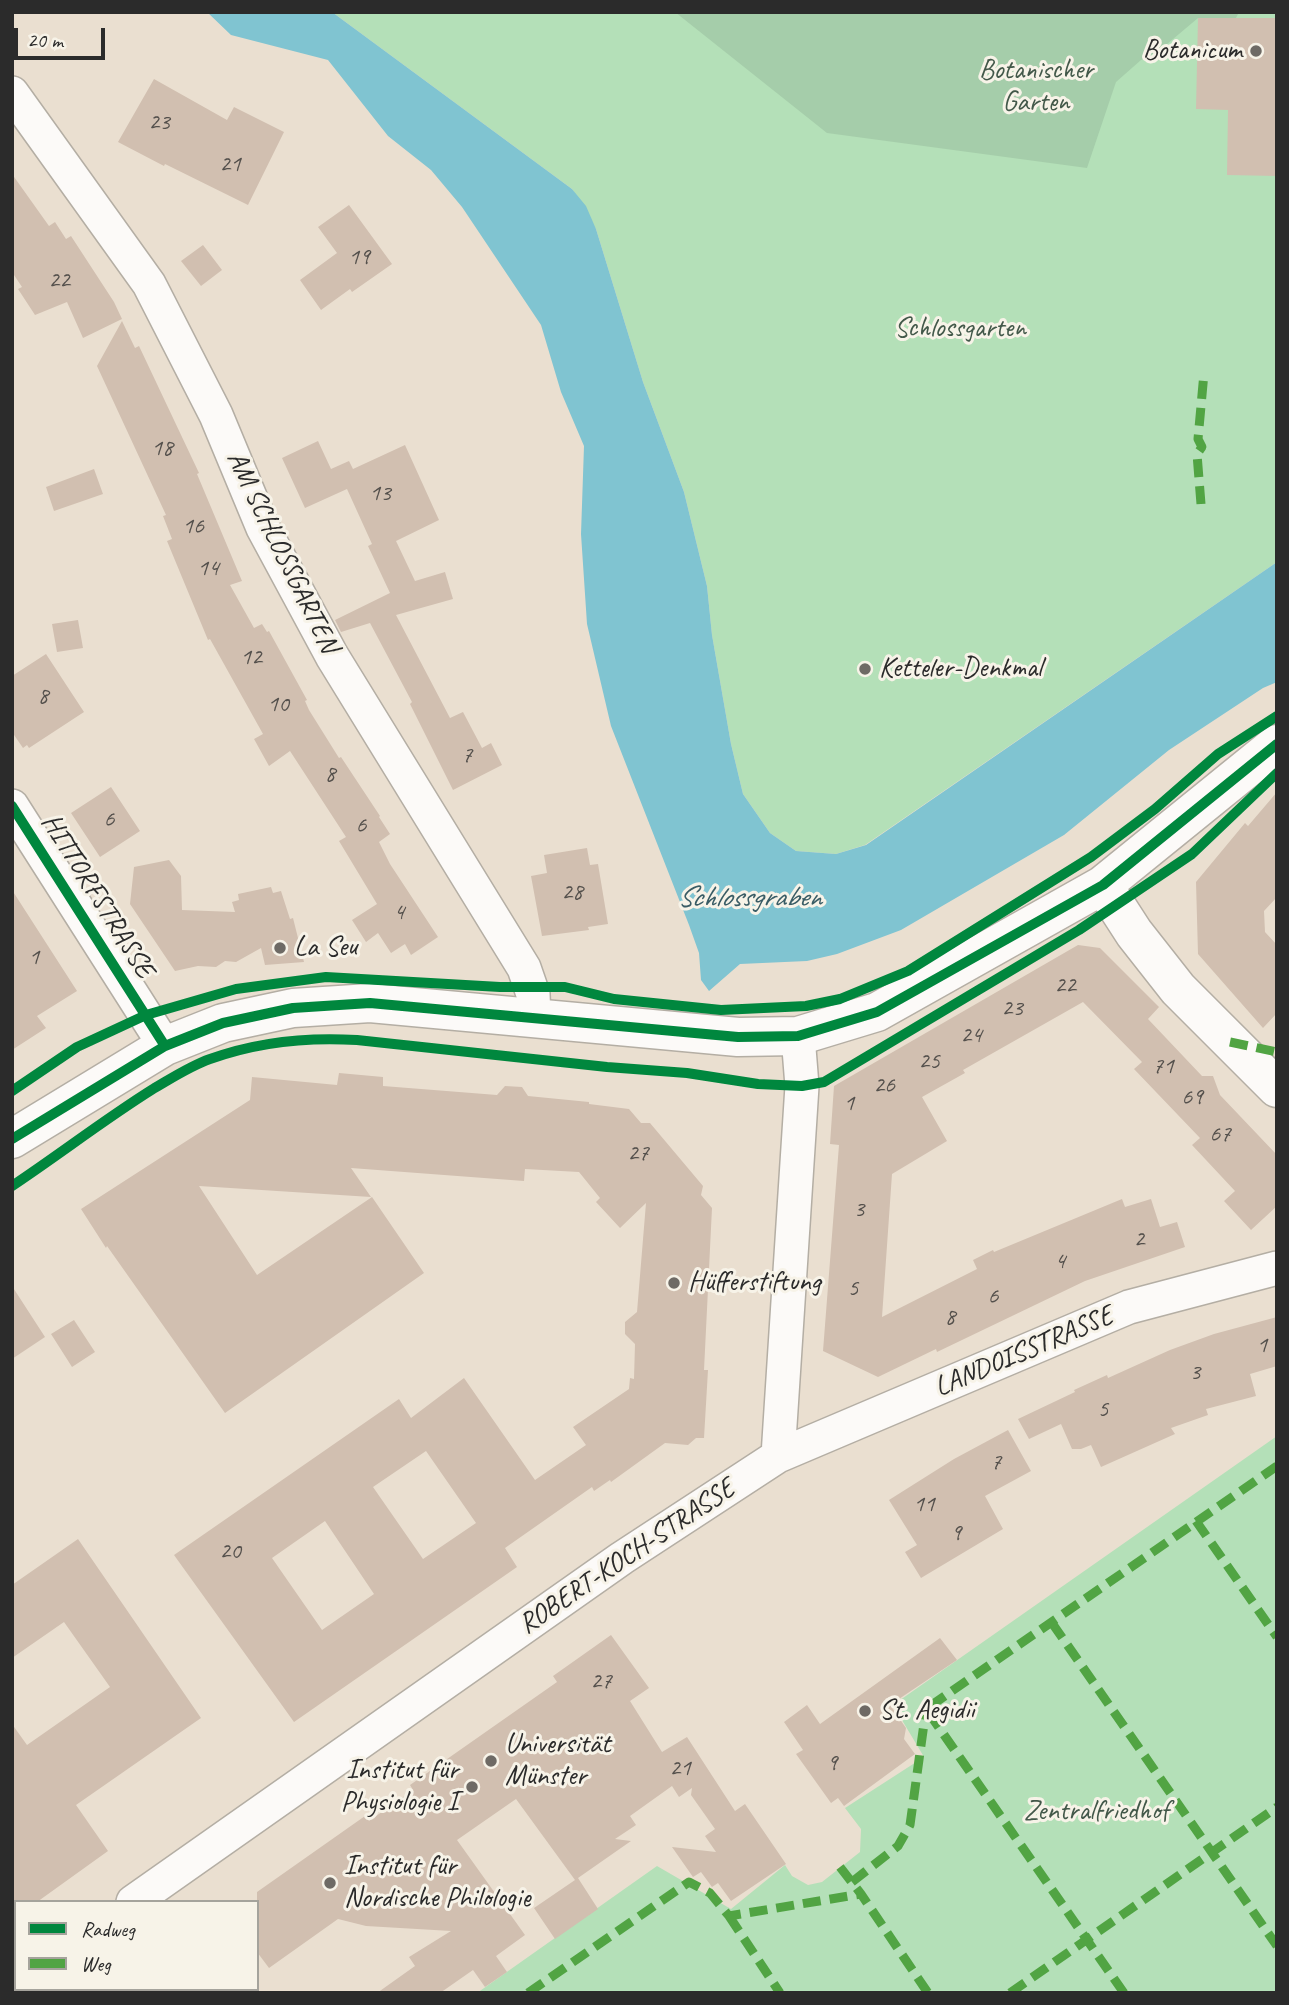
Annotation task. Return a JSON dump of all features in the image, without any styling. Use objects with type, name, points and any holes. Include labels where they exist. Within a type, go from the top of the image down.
[{"type":"street","name":"AM SCHLOSSGARTEN","points":[[12,93],[149,284],[216,415],[263,527],[332,656],[524,968],[533,994],[534,1018]]},
{"type":"street","points":[[12,1139],[165,1045],[223,1023],[293,1008],[370,1003],[738,1037],[798,1036],[877,1012],[1103,885],[1277,744]]},
{"type":"street","name":"HITTORFSTRASSE","points":[[12,806],[165,1045]]},
{"type":"street","points":[[1103,885],[1134,933],[1178,989],[1277,1088]]},
{"type":"street","points":[[778,1456],[802,1086],[798,1036]]},
{"type":"street","name":"LANDOISSTRASSE","points":[[778,1456],[1129,1307],[1277,1268]]},
{"type":"street","name":"ROBERT-KOCH-STRASSE","points":[[136,1900],[622,1558],[778,1456]]},
{"type":"green space","name":"Schlossgarten","points":[[332,12],[1277,12],[1277,562],[865,845],[836,854],[796,851],[770,833],[743,794],[731,744],[712,635],[707,586],[684,492],[643,382],[596,229],[572,189]]},
{"type":"green space","name":"Botanischer Garten","points":[[675,12],[1239,12],[1236,18],[1198,18],[1116,82],[1087,168],[827,133]]},
{"type":"green space","name":"Zentralfriedhof","points":[[1277,1436],[1277,1993],[477,1993],[657,1866],[731,1909],[785,1865],[792,1876],[808,1885],[822,1882],[860,1852],[861,1829],[845,1808],[924,1757],[893,1705]]},
{"type":"water","name":"Schlossgraben","points":[[207,12],[332,12],[572,189],[586,206],[596,229],[643,382],[684,492],[707,586],[712,635],[731,744],[743,794],[770,833],[796,851],[836,854],[866,845],[1277,562],[1277,682],[1263,688],[1169,750],[1064,835],[901,930],[837,954],[807,961],[740,964],[709,991],[701,980],[699,953],[689,925],[611,726],[587,624],[581,534],[584,446],[561,392],[541,325],[462,207],[431,170],[388,136],[328,60],[231,35]]},
{"type":"building","points":[[1198,18],[1277,18],[1277,176],[1227,175],[1228,110],[1196,109]]},
{"type":"building","points":[[154,79],[227,120],[234,107],[284,132],[248,205],[118,142]]},
{"type":"building","points":[[12,174],[49,226],[55,222],[66,239],[71,236],[122,319],[83,338],[67,302],[35,315],[18,289],[22,287],[12,272]]},
{"type":"building","points":[[349,205],[392,264],[321,310],[300,280],[337,253],[318,227]]},
{"type":"building","points":[[203,245],[222,270],[201,286],[181,261]]},
{"type":"building","points":[[122,321],[135,348],[139,346],[199,473],[197,474],[242,581],[230,585],[254,628],[262,624],[267,632],[269,631],[307,700],[305,701],[309,710],[380,816],[390,834],[379,842],[390,864],[438,937],[411,955],[405,944],[391,953],[378,933],[366,942],[352,920],[377,904],[339,841],[346,837],[290,751],[269,766],[254,739],[263,734],[210,639],[208,640],[167,541],[172,539],[163,516],[166,515],[97,366]]},
{"type":"building","points":[[318,441],[331,469],[349,461],[353,469],[405,445],[439,520],[396,541],[415,581],[445,572],[453,599],[396,615],[450,718],[463,712],[482,748],[491,743],[502,765],[453,790],[410,704],[412,702],[370,623],[341,632],[335,620],[390,593],[368,546],[372,544],[347,489],[305,508],[282,458]]},
{"type":"building","points":[[94,469],[103,494],[54,511],[46,487]]},
{"type":"building","points":[[78,620],[83,648],[57,652],[52,624]]},
{"type":"building","points":[[46,654],[84,712],[29,748],[27,745],[23,748],[12,732],[12,676]]},
{"type":"building","points":[[111,787],[140,831],[100,857],[71,813]]},
{"type":"building","points":[[1277,792],[1277,897],[1264,911],[1265,932],[1277,945],[1277,1013],[1263,1028],[1198,954],[1196,882],[1245,823],[1248,826]]},
{"type":"building","points":[[587,848],[590,865],[598,864],[608,924],[588,927],[589,930],[542,936],[531,876],[547,873],[544,855]]},
{"type":"building","points":[[169,860],[181,876],[182,910],[235,912],[232,902],[239,900],[238,894],[271,887],[273,893],[281,891],[290,919],[293,918],[304,962],[265,965],[261,948],[236,962],[225,961],[216,967],[198,966],[175,971],[130,904],[134,867]]},
{"type":"building","points":[[12,890],[77,991],[37,1016],[46,1028],[12,1050]]},
{"type":"building","points":[[1078,945],[1100,948],[1159,1007],[1148,1019],[1202,1076],[1213,1076],[1220,1095],[1277,1155],[1277,1206],[1251,1230],[1224,1201],[1235,1191],[1192,1145],[1200,1138],[1134,1069],[1142,1062],[1083,1002],[963,1070],[965,1073],[922,1097],[947,1141],[892,1174],[882,1317],[977,1269],[973,1260],[993,1250],[994,1252],[1122,1199],[1125,1207],[1151,1199],[1160,1227],[1177,1222],[1185,1247],[1085,1281],[937,1352],[936,1349],[878,1377],[823,1351],[839,1145],[830,1144],[834,1086]]},
{"type":"building","points":[[339,1073],[383,1077],[383,1086],[497,1095],[505,1086],[522,1087],[528,1096],[629,1109],[641,1123],[650,1123],[703,1186],[701,1195],[712,1208],[704,1370],[708,1370],[704,1438],[696,1438],[688,1445],[665,1443],[611,1482],[610,1480],[594,1491],[592,1487],[505,1548],[517,1567],[294,1722],[174,1555],[399,1399],[411,1418],[464,1378],[535,1480],[586,1445],[573,1427],[629,1389],[630,1378],[634,1379],[635,1344],[625,1334],[625,1322],[637,1312],[646,1203],[620,1228],[596,1202],[600,1198],[579,1172],[525,1169],[524,1181],[351,1168],[371,1197],[199,1186],[257,1275],[372,1197],[424,1273],[225,1413],[81,1209],[250,1100],[252,1077],[337,1085]],"holes":[[[426,1451],[476,1523],[423,1559],[373,1487]],[[325,1521],[374,1594],[322,1630],[272,1558]]]},
{"type":"building","points":[[12,1286],[45,1337],[12,1359]]},
{"type":"building","points":[[1277,1317],[1277,1366],[1250,1374],[1256,1396],[1206,1409],[1208,1415],[1171,1428],[1175,1434],[1101,1467],[1091,1445],[1072,1449],[1061,1424],[1029,1439],[1018,1419],[1107,1375],[1108,1378],[1170,1350],[1214,1334]]},
{"type":"building","points":[[74,1320],[95,1352],[72,1367],[51,1334]]},
{"type":"building","points":[[1008,1430],[1031,1471],[985,1496],[1003,1529],[921,1578],[905,1552],[917,1545],[889,1500],[954,1459]]},
{"type":"building","points":[[78,1539],[201,1718],[76,1805],[108,1851],[40,1900],[14,1902],[12,1724],[27,1745],[110,1687],[64,1622],[12,1658],[12,1585]]},
{"type":"building","points":[[611,1635],[649,1688],[630,1701],[662,1752],[687,1737],[735,1811],[745,1804],[786,1864],[731,1901],[718,1883],[712,1887],[701,1872],[693,1877],[672,1847],[716,1852],[705,1836],[715,1829],[691,1795],[692,1788],[679,1797],[672,1786],[630,1816],[636,1825],[615,1839],[631,1841],[578,1878],[598,1909],[555,1939],[534,1908],[575,1880],[516,1799],[457,1840],[525,1935],[496,1956],[507,1972],[485,1987],[473,1970],[440,1993],[377,1993],[415,1966],[409,1957],[451,1931],[366,1926],[338,1919],[269,1968],[259,1955],[257,1892],[365,1816],[369,1821],[413,1790],[410,1785],[557,1682],[553,1676]]},
{"type":"building","points":[[940,1638],[957,1660],[890,1705],[906,1728],[904,1739],[915,1754],[844,1806],[838,1798],[831,1803],[796,1754],[803,1750],[784,1722],[807,1705],[820,1724]]},
{"type":"marked path","points":[[1201,504],[1197,454],[1202,447],[1198,439],[1204,373]]},
{"type":"marked path","points":[[1230,1042],[1277,1052]]},
{"type":"marked path","points":[[1124,1993],[926,1709],[1277,1466]]},
{"type":"marked path","points":[[1196,1521],[1277,1637]]},
{"type":"marked path","points":[[1052,1623],[1277,1946]]},
{"type":"marked path","points":[[852,1882],[898,1846],[910,1825],[926,1709]]},
{"type":"marked path","points":[[1010,1993],[1277,1807]]},
{"type":"marked path","points":[[840,1867],[928,1993]]},
{"type":"marked path","points":[[528,1993],[689,1882],[710,1893],[729,1916],[861,1894]]},
{"type":"marked path","points":[[729,1916],[780,1993]]},
{"type":"cycle path","points":[[12,1091],[77,1047],[146,1015],[236,989],[326,977],[500,987],[565,987],[614,999],[721,1010],[806,1006],[840,999],[908,971],[1091,857],[1155,809],[1218,754],[1277,716]]},
{"type":"cycle path","points":[[12,1139],[165,1046],[223,1023],[293,1008],[370,1003],[738,1037],[798,1036],[877,1012],[1103,885],[1277,744]]},
{"type":"cycle path","points":[[12,1186],[135,1100],[188,1069],[228,1053],[283,1042],[357,1040],[687,1073],[758,1084],[802,1086],[824,1082],[1079,930],[1192,854],[1277,773]]},
{"type":"cycle path","points":[[12,806],[165,1046]]},
{"type":"place","name":"Botanicum","points":[[1256,51]]},
{"type":"place","name":"Ketteler-Denkmal","points":[[865,669]]},
{"type":"place","name":"La Seu","points":[[280,948]]},
{"type":"place","name":"Hüfferstiftung","points":[[674,1283]]},
{"type":"place","name":"St. Aegidii","points":[[865,1711]]},
{"type":"place","name":"Universität Münster","points":[[491,1761]]},
{"type":"place","name":"Institut für Physiologie I","points":[[472,1787]]},
{"type":"place","name":"Institut für Nordische Philologie","points":[[330,1883]]}]
